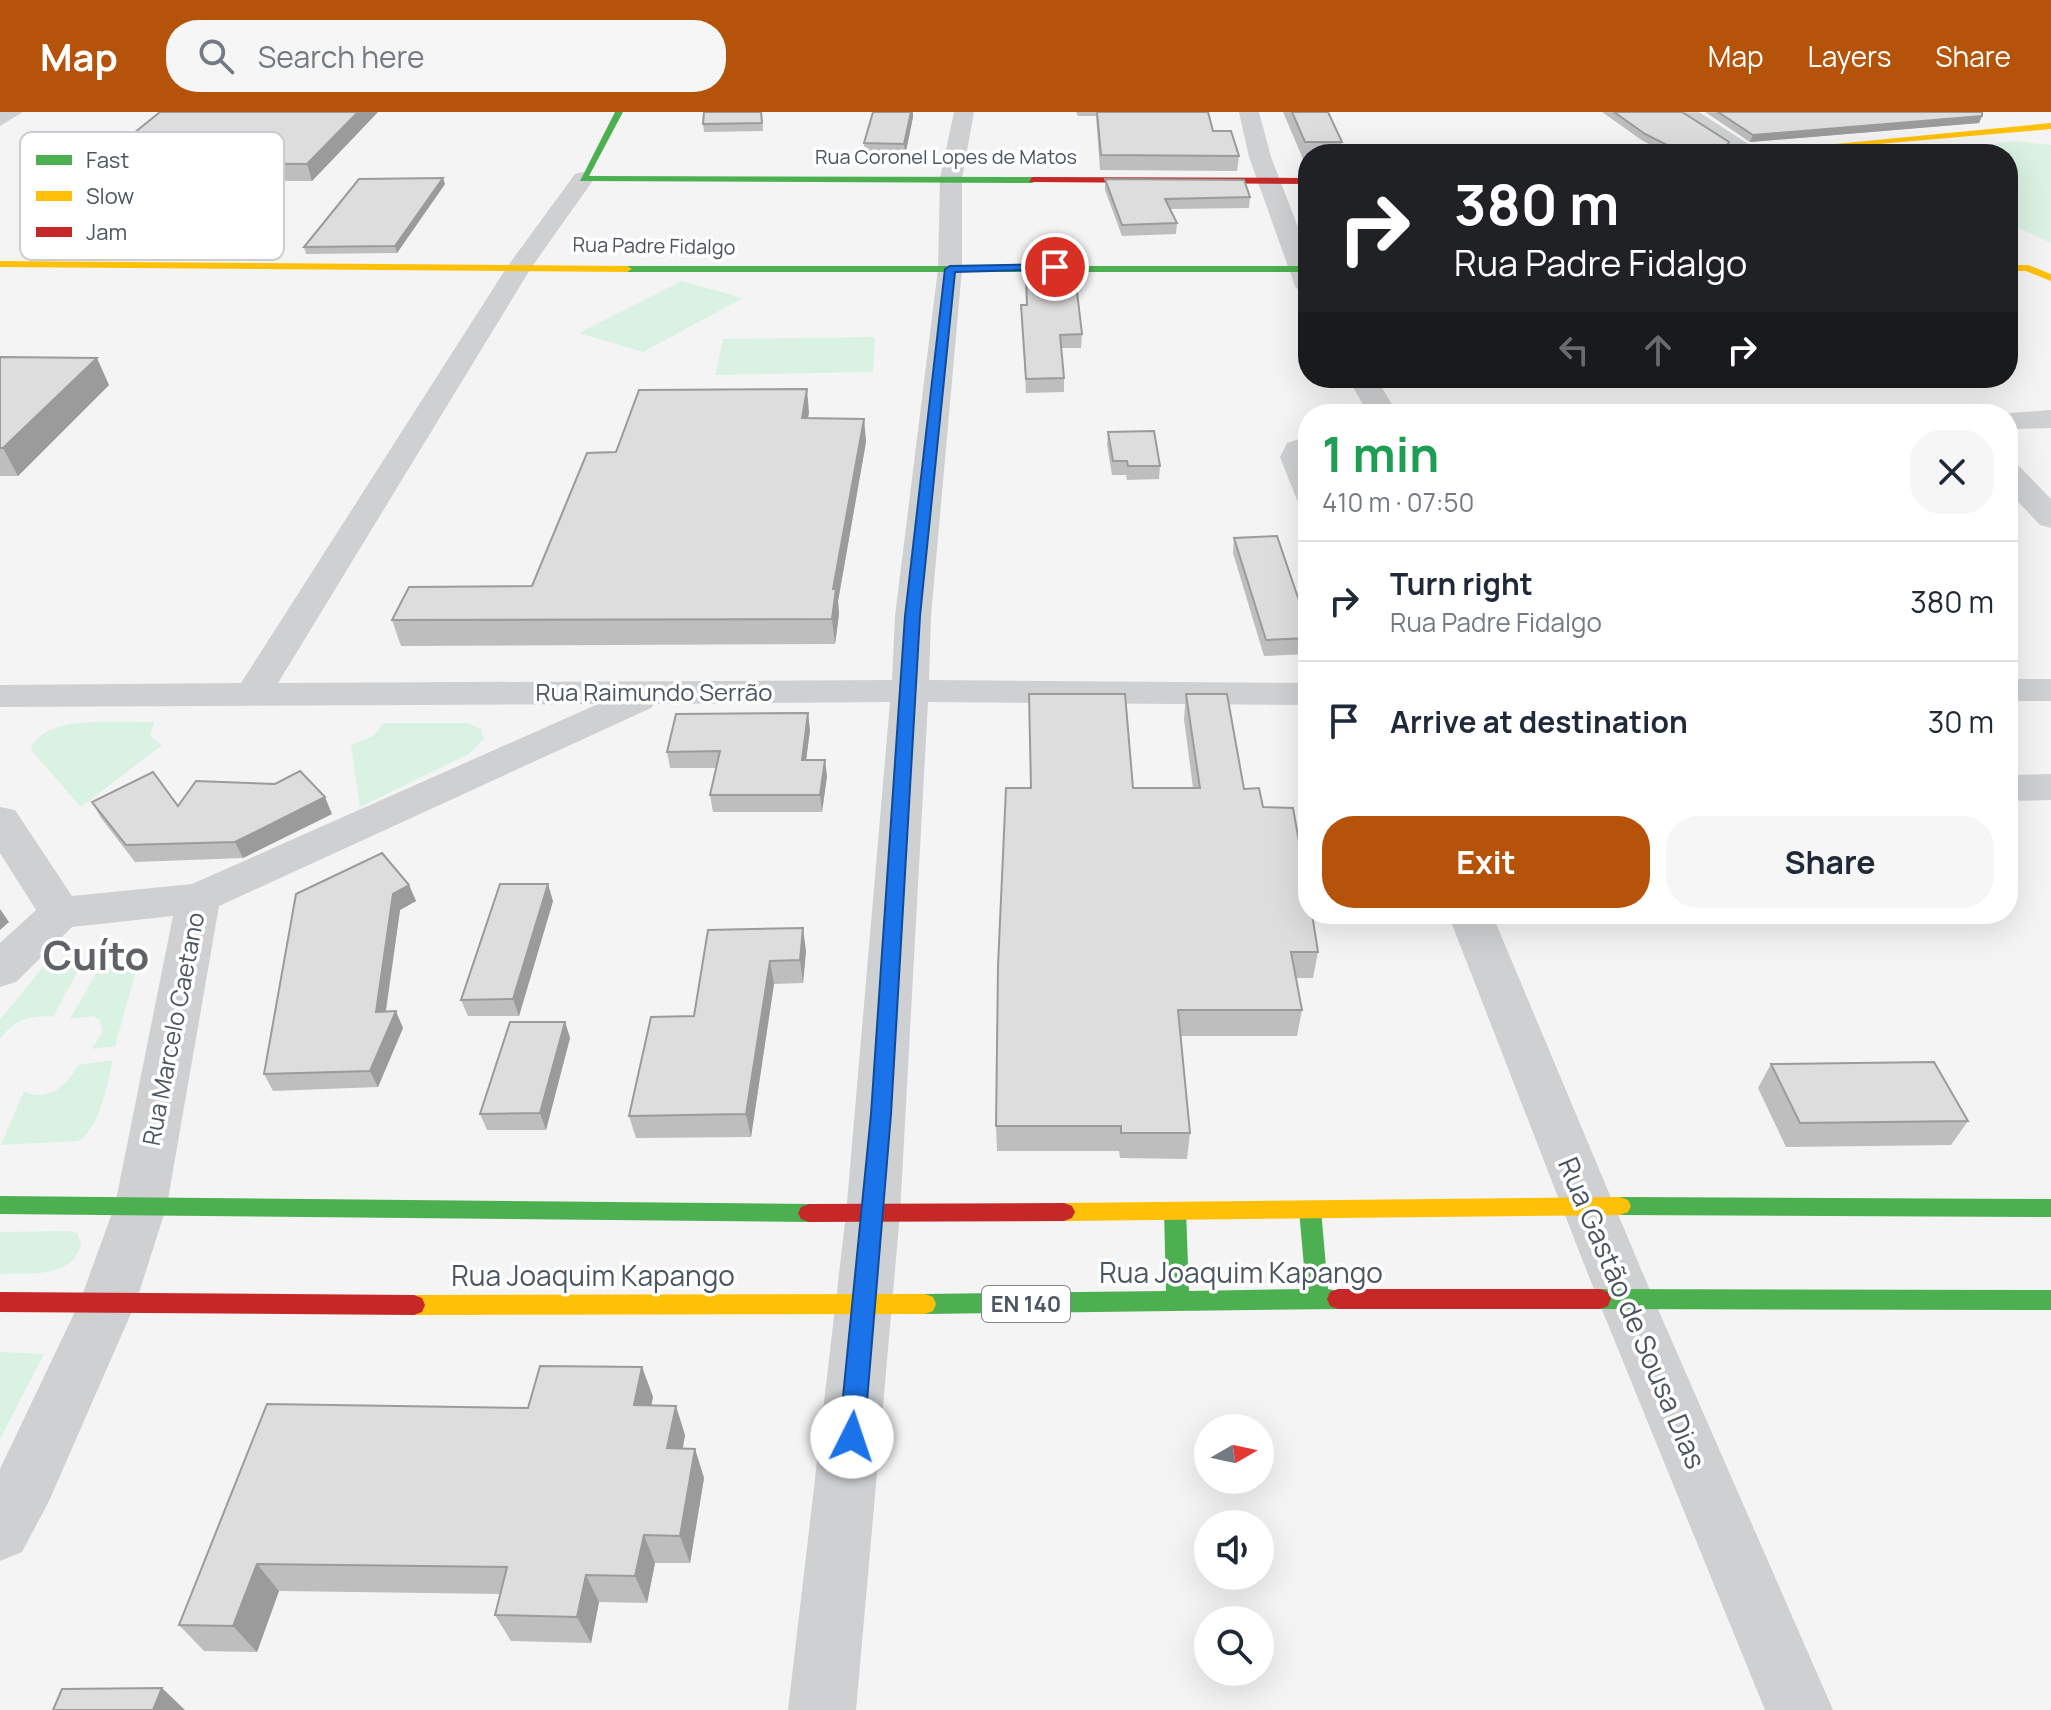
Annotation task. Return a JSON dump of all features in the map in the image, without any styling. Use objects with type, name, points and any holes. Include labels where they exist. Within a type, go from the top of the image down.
[{"type":"street","points":[[0,120],[13,112]]},
{"type":"street","points":[[252,695],[519,267],[583,179],[619,112]]},
{"type":"street","points":[[822,1710],[850,1464],[862,1303],[873,1214],[913,616],[950,269],[951,178],[964,112]]},
{"type":"street","points":[[1249,112],[1260,157],[1298,256]]},
{"type":"street","points":[[1685,112],[1731,144]]},
{"type":"street","points":[[1863,144],[2051,126]]},
{"type":"street","name":"Rua Coronel Lopes de Matos","points":[[583,179],[1298,181]]},
{"type":"street","name":"Rua Padre Fidalgo","points":[[0,264],[950,269],[1298,275]]},
{"type":"street","points":[[2018,266],[2051,278]]},
{"type":"street","points":[[2018,420],[2051,419]]},
{"type":"street","points":[[2018,483],[2051,518]]},
{"type":"street","points":[[2018,690],[2051,690]]},
{"type":"street","name":"Rua Raimundo Serrão","points":[[0,696],[910,691],[1298,694]]},
{"type":"street","name":"Rua Marcelo Caetano","points":[[0,1530],[27,1480],[108,1302],[141,1205],[168,1049],[199,898],[651,694]]},
{"type":"street","points":[[2018,788],[2051,787]]},
{"type":"street","points":[[0,820],[60,913]]},
{"type":"street","points":[[0,970],[60,913],[199,898]]},
{"type":"street","name":"Rua Gastão de Sousa Dias","points":[[1474,924],[1587,1206],[1799,1710]]},
{"type":"street","points":[[0,1205],[873,1214],[1587,1206],[2051,1208]]},
{"type":"street","points":[[1310,1210],[1318,1300]]},
{"type":"street","points":[[1175,1211],[1178,1299]]},
{"type":"street","name":"Rua Joaquim Kapango","points":[[0,1302],[361,1305],[1001,1304],[1178,1299],[1626,1300],[1784,1297],[2051,1300]]},
{"type":"green space","points":[[2015,141],[2051,145],[2051,243],[2018,228],[2018,144],[1992,144]]},
{"type":"green space","points":[[681,281],[743,298],[643,352],[579,333]]},
{"type":"green space","points":[[875,337],[873,372],[715,375],[723,339]]},
{"type":"green space","points":[[154,722],[150,736],[162,745],[81,807],[31,750],[38,738],[66,725]]},
{"type":"green space","points":[[384,723],[468,723],[481,729],[484,739],[469,754],[360,807],[351,745],[373,736]]},
{"type":"green space","points":[[59,962],[72,963],[78,971],[53,1017],[23,1020],[0,1039],[0,1020],[43,967]]},
{"type":"green space","points":[[119,962],[137,967],[115,1046],[92,1049],[102,1033],[100,1020],[93,1016],[70,1019],[97,972]]},
{"type":"green space","points":[[113,1060],[98,1115],[93,1126],[78,1141],[1,1145],[24,1091],[49,1094],[69,1080],[78,1065]]},
{"type":"green space","points":[[0,1232],[77,1233],[81,1244],[69,1263],[48,1272],[0,1274]]},
{"type":"green space","points":[[0,1352],[44,1354],[0,1439]]},
{"type":"building","points":[[160,112],[358,112],[307,164],[284,164],[284,132],[135,132]]},
{"type":"building","points":[[704,112],[761,112],[762,123],[703,124]]},
{"type":"building","points":[[873,112],[911,112],[904,144],[864,143]]},
{"type":"building","points":[[1097,112],[1208,112],[1213,131],[1231,131],[1239,156],[1101,155]]},
{"type":"building","points":[[1292,112],[1328,112],[1342,142],[1305,142]]},
{"type":"building","points":[[1614,112],[1682,112],[1729,142],[1665,144]]},
{"type":"building","points":[[1718,112],[1982,112],[1982,116],[1753,135]]},
{"type":"building","points":[[443,178],[395,246],[304,247],[359,179]]},
{"type":"building","points":[[1105,179],[1244,180],[1250,197],[1165,199],[1177,223],[1122,225]]},
{"type":"building","points":[[1075,275],[1082,334],[1060,335],[1064,378],[1026,379],[1021,305],[1027,305],[1026,276]]},
{"type":"building","points":[[0,357],[97,358],[0,448]]},
{"type":"building","points":[[807,389],[802,418],[864,419],[833,589],[836,589],[832,619],[392,620],[409,587],[532,586],[587,453],[616,452],[639,390]]},
{"type":"building","points":[[1154,431],[1160,466],[1128,466],[1127,461],[1113,461],[1108,432]]},
{"type":"building","points":[[1277,536],[1298,598],[1298,638],[1266,640],[1234,538]]},
{"type":"building","points":[[1029,694],[1125,694],[1133,788],[1200,788],[1186,694],[1227,694],[1244,789],[1259,788],[1263,807],[1293,808],[1298,836],[1298,924],[1314,924],[1318,952],[1291,952],[1302,1010],[1178,1010],[1190,1133],[1121,1133],[1121,1126],[996,1126],[998,966],[1006,788],[1031,788]]},
{"type":"building","points":[[808,713],[802,760],[825,760],[820,795],[710,795],[720,751],[667,752],[676,714]]},
{"type":"building","points":[[300,771],[325,797],[235,842],[126,845],[92,802],[153,772],[178,806],[196,781],[275,784]]},
{"type":"building","points":[[382,853],[409,885],[393,894],[376,1012],[396,1011],[370,1071],[264,1074],[296,894]]},
{"type":"building","points":[[500,884],[548,884],[513,999],[461,1000]]},
{"type":"building","points":[[803,928],[800,960],[770,961],[746,1114],[629,1116],[651,1017],[694,1016],[708,930]]},
{"type":"building","points":[[510,1022],[565,1022],[540,1113],[480,1114]]},
{"type":"building","points":[[1934,1062],[1968,1121],[1800,1123],[1771,1064]]},
{"type":"building","points":[[540,1366],[642,1367],[634,1405],[676,1406],[667,1448],[695,1449],[680,1536],[644,1535],[635,1576],[586,1575],[577,1617],[495,1615],[507,1567],[257,1564],[233,1626],[179,1625],[267,1404],[528,1408]]},
{"type":"building","points":[[162,1688],[153,1710],[53,1710],[62,1689]]},
{"type":"traffic: fast","points":[[619,112],[583,179],[1032,180]]},
{"type":"traffic: fast","points":[[627,269],[1298,269]]},
{"type":"traffic: fast","points":[[0,1205],[809,1213]]},
{"type":"traffic: fast","points":[[1620,1206],[2051,1208]]},
{"type":"traffic: fast","points":[[1310,1210],[1318,1300]]},
{"type":"traffic: fast","points":[[1175,1211],[1178,1299]]},
{"type":"traffic: fast","points":[[925,1304],[1338,1299]]},
{"type":"traffic: fast","points":[[1600,1299],[2051,1300]]},
{"type":"traffic: slow","points":[[1848,144],[2051,126]]},
{"type":"traffic: slow","points":[[0,264],[627,269]]},
{"type":"traffic: slow","points":[[2018,268],[2028,268],[2051,278]]},
{"type":"traffic: slow","points":[[1064,1212],[1620,1206]]},
{"type":"traffic: slow","points":[[414,1305],[925,1304]]},
{"type":"traffic: jam","points":[[1032,180],[1298,181]]},
{"type":"traffic: jam","points":[[809,1213],[1064,1212]]},
{"type":"traffic: jam","points":[[1338,1299],[1600,1299]]},
{"type":"traffic: jam","points":[[0,1302],[414,1305]]},
{"type":"district","name":"Cuíto","points":[[96,956]]},
{"type":"route","points":[[852,1437],[881,1114],[913,616],[950,269],[1055,267]]}]
